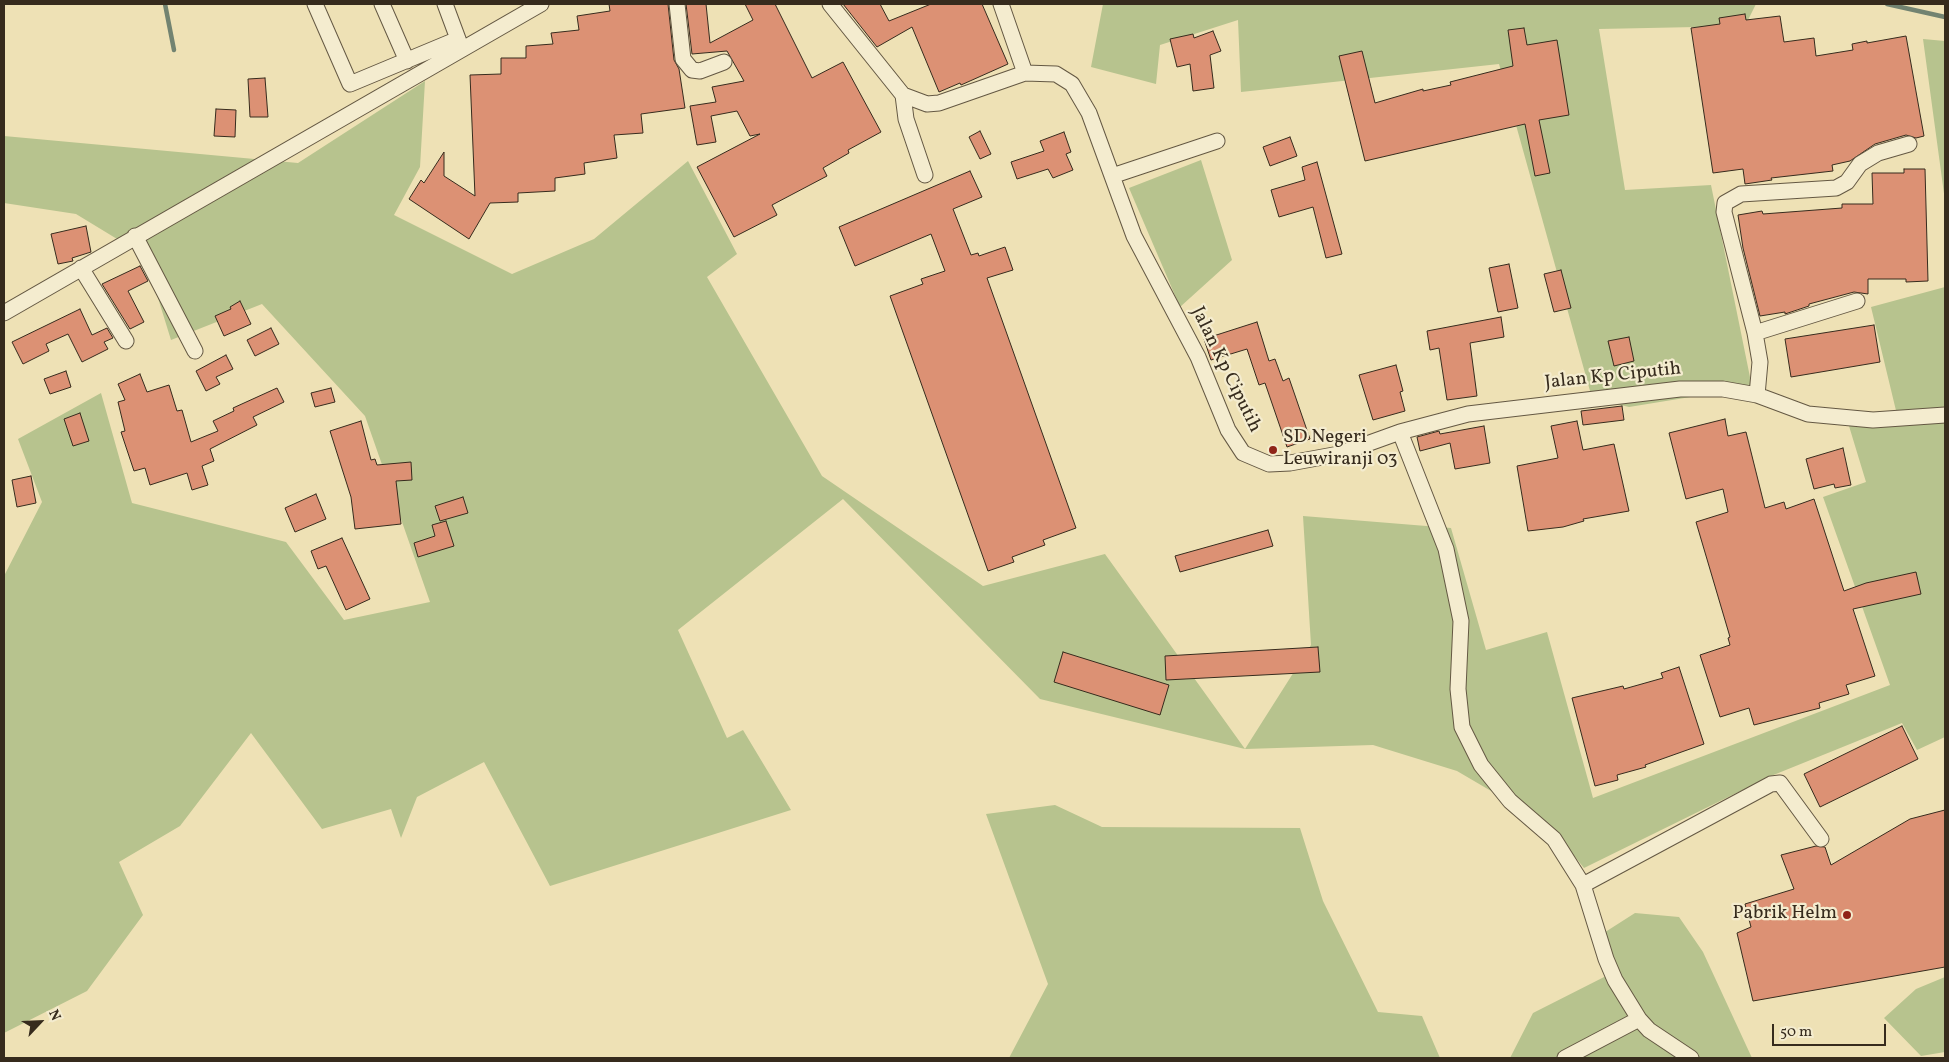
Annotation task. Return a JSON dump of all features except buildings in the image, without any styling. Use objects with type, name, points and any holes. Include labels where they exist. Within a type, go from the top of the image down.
[{"type":"street","points":[[316,4],[350,84],[407,61],[460,44]]},
{"type":"street","points":[[382,4],[407,61]]},
{"type":"street","points":[[444,4],[460,44]]},
{"type":"street","points":[[4,313],[460,44],[541,4]]},
{"type":"street","points":[[677,4],[683,59],[692,70],[700,71],[724,62]]},
{"type":"street","points":[[830,4],[903,95],[906,118],[926,175]]},
{"type":"street","points":[[1001,4],[1025,73]]},
{"type":"street","name":"Jalan Kp Ciputih","points":[[903,95],[927,104],[939,103],[1025,73],[1056,74],[1072,84],[1089,113],[1134,236],[1198,357],[1228,430],[1243,453],[1269,464],[1290,463],[1339,454],[1400,432],[1468,414],[1680,389],[1723,389],[1757,396],[1808,414],[1873,420],[1945,415]]},
{"type":"street","points":[[1112,176],[1217,141]]},
{"type":"street","points":[[1757,396],[1760,362],[1755,333],[1724,212],[1725,203],[1741,194],[1836,188],[1847,182],[1860,164],[1878,153],[1909,144]]},
{"type":"street","points":[[135,236],[194,351]]},
{"type":"street","points":[[81,268],[126,341]]},
{"type":"street","points":[[1755,333],[1858,301]]},
{"type":"street","points":[[1400,432],[1446,549],[1452,576],[1461,621],[1458,689],[1462,727],[1481,765],[1510,802],[1554,839],[1583,884],[1606,959],[1615,980],[1639,1019],[1649,1030],[1691,1058]]},
{"type":"street","points":[[1583,884],[1771,784],[1780,783],[1822,839]]},
{"type":"street","points":[[1566,1058],[1639,1019]]},
{"type":"green space","points":[[1103,4],[1756,4],[1745,26],[1599,29],[1625,190],[1711,185],[1752,387],[1629,407],[1592,398],[1499,64],[1241,92],[1238,20],[1160,45],[1156,84],[1091,67]]},
{"type":"green space","points":[[1923,39],[1945,41],[1945,201]]},
{"type":"green space","points":[[425,81],[420,167],[394,215],[512,274],[594,239],[688,161],[737,254],[707,277],[822,476],[983,586],[1105,554],[1245,749],[1040,699],[843,499],[678,630],[727,738],[743,730],[791,810],[550,886],[484,762],[417,797],[401,838],[391,809],[322,829],[251,733],[180,826],[119,862],[143,915],[87,991],[4,1033],[4,576],[42,502],[18,439],[101,393],[132,503],[286,542],[344,620],[430,602],[365,416],[262,304],[171,340],[145,256],[76,214],[4,203],[4,136],[298,163]]},
{"type":"green space","points":[[1201,160],[1232,260],[1180,307],[1129,188]]},
{"type":"green space","points":[[1945,287],[1945,737],[1917,750],[1902,723],[1771,776],[1584,868],[1549,825],[1457,771],[1373,745],[1245,749],[1311,645],[1303,516],[1451,528],[1486,650],[1547,632],[1593,798],[1890,685],[1823,497],[1866,482],[1849,426],[1899,423],[1871,307]]},
{"type":"green space","points":[[1055,805],[1102,827],[1300,828],[1323,901],[1378,1012],[1422,1016],[1440,1058],[1009,1058],[1048,984],[986,814]]},
{"type":"green space","points":[[1635,913],[1679,917],[1703,952],[1752,1058],[1510,1058],[1533,1013],[1612,973],[1599,936]]},
{"type":"green space","points":[[1945,977],[1945,1052],[1921,1056],[1884,1018],[1916,989]]},
{"type":"waterway","points":[[165,4],[174,50]]},
{"type":"waterway","points":[[1887,4],[1945,17]]},
{"type":"place","name":"SD Negeri Leuwiranji 03","points":[[1273,450]]},
{"type":"place","name":"Pabrik Helm","points":[[1847,915]]}]
